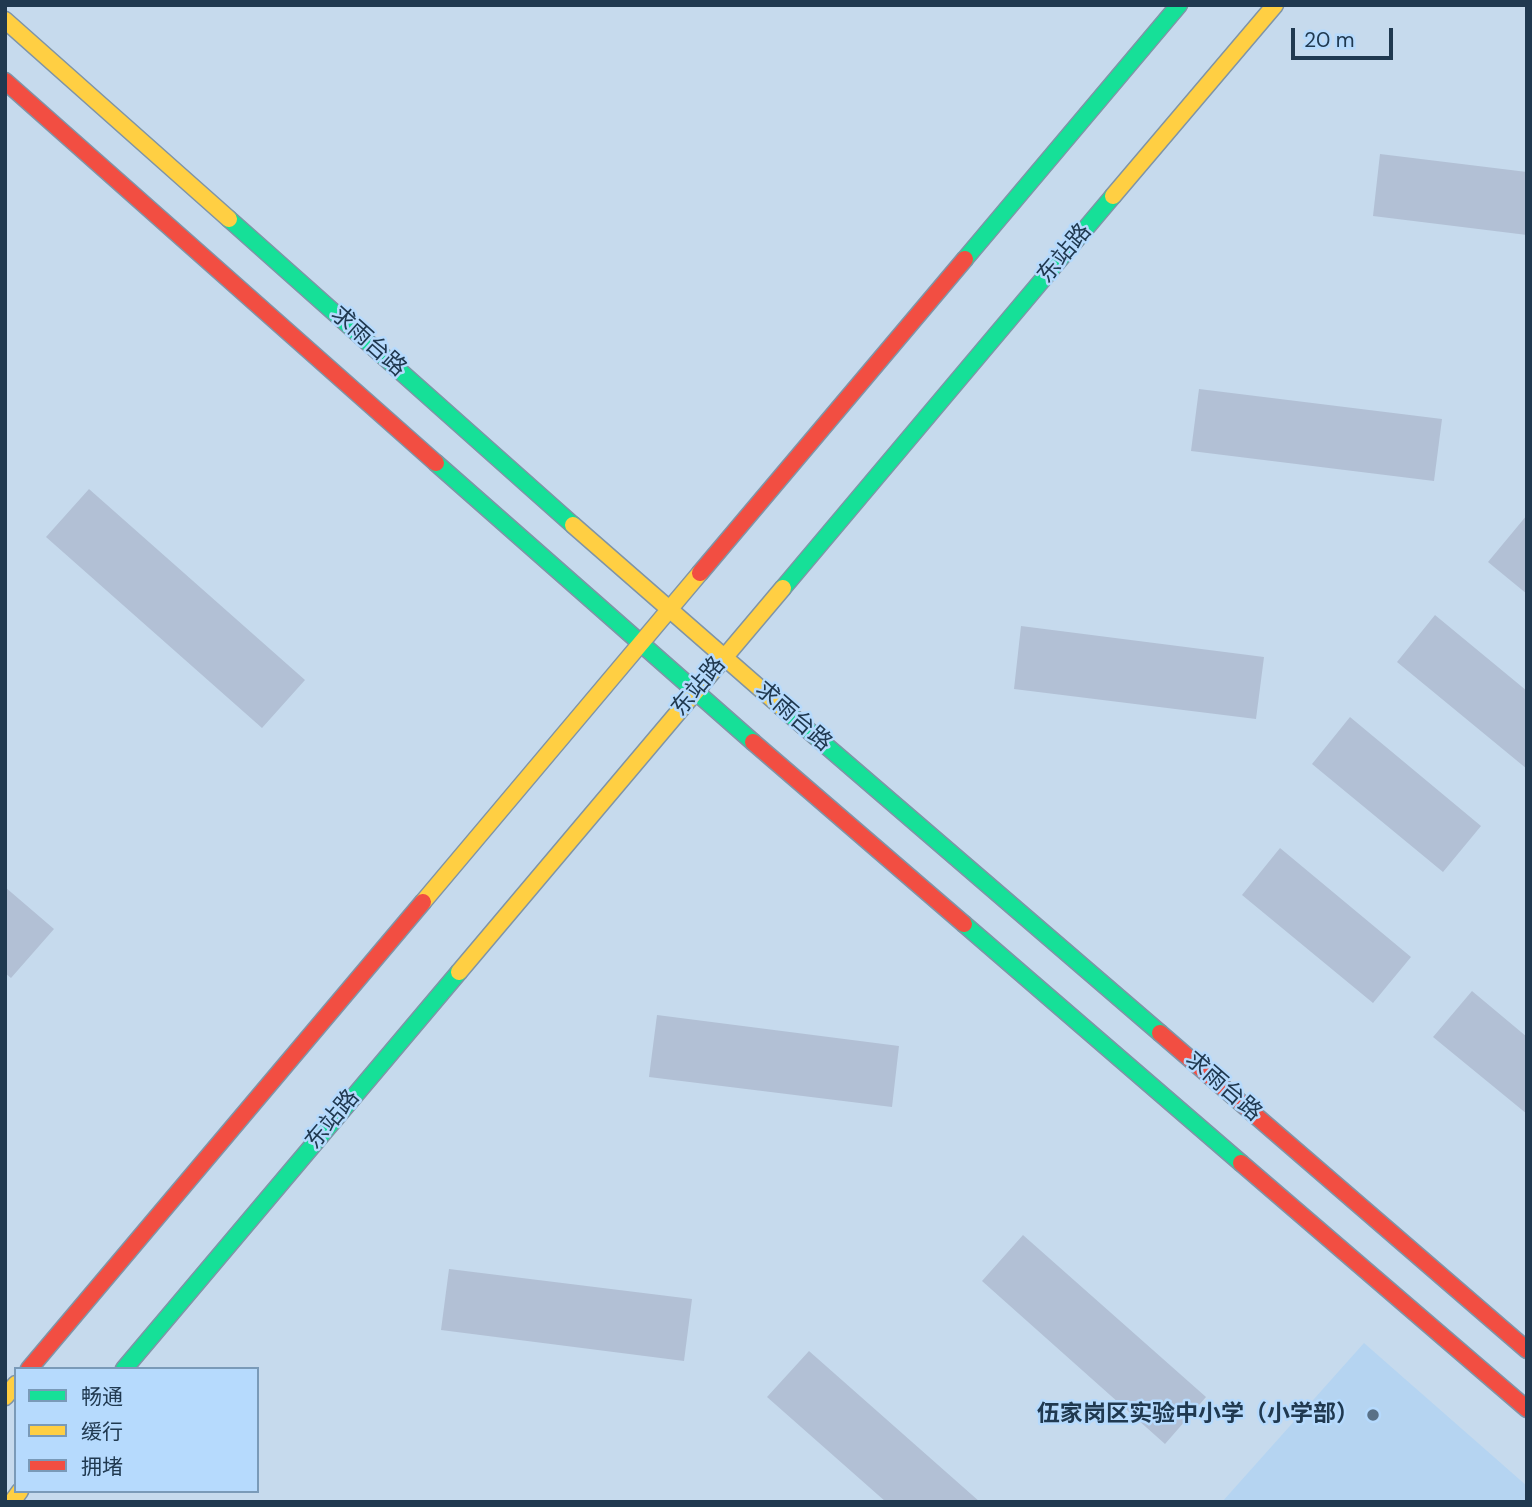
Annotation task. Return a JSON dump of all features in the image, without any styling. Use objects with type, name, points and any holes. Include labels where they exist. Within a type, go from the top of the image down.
[{"type":"street","points":[[31,1367],[1179,5]]},
{"type":"street","name":"东站路","points":[[126,1367],[1275,5]]},
{"type":"street","name":"求雨台路","points":[[5,20],[669,610],[1527,1350]]},
{"type":"street","name":"求雨台路","points":[[5,81],[695,692],[1527,1409]]},
{"type":"shaded area","name":"伍家岗区实验中小学（小学部）","points":[[1364,1343],[1527,1486],[1527,1502],[1222,1502]]},
{"type":"building","points":[[1380,154],[1527,172],[1527,235],[1373,216]]},
{"type":"building","points":[[1199,389],[1442,419],[1434,481],[1191,451]]},
{"type":"building","points":[[89,489],[305,680],[262,728],[46,537]]},
{"type":"building","points":[[1527,515],[1527,594],[1488,562]]},
{"type":"building","points":[[1435,615],[1527,691],[1527,769],[1397,662]]},
{"type":"building","points":[[1021,626],[1264,657],[1256,719],[1014,689]]},
{"type":"building","points":[[1350,717],[1481,826],[1443,872],[1312,764]]},
{"type":"building","points":[[1280,848],[1411,957],[1373,1003],[1242,895]]},
{"type":"building","points":[[5,887],[54,929],[11,978],[5,973]]},
{"type":"building","points":[[1472,991],[1527,1037],[1527,1114],[1433,1037]]},
{"type":"building","points":[[657,1015],[899,1046],[892,1107],[649,1077]]},
{"type":"building","points":[[1023,1235],[1206,1397],[1165,1444],[982,1281]]},
{"type":"building","points":[[449,1269],[692,1299],[684,1361],[441,1330]]},
{"type":"building","points":[[809,1351],[980,1502],[886,1502],[767,1397]]},
{"type":"traffic: fast","points":[[965,259],[1179,5]]},
{"type":"traffic: fast","points":[[783,588],[1113,196]]},
{"type":"traffic: fast","points":[[229,219],[573,525]]},
{"type":"traffic: fast","points":[[436,463],[753,742]]},
{"type":"traffic: fast","points":[[787,712],[1160,1033]]},
{"type":"traffic: fast","points":[[964,924],[1241,1163]]},
{"type":"traffic: fast","points":[[126,1367],[459,972]]},
{"type":"traffic: slow","points":[[1113,196],[1275,5]]},
{"type":"traffic: slow","points":[[5,20],[229,219]]},
{"type":"traffic: slow","points":[[573,525],[787,712]]},
{"type":"traffic: slow","points":[[423,902],[700,573]]},
{"type":"traffic: slow","points":[[459,972],[783,588]]},
{"type":"traffic: slow","points":[[5,1397],[14,1386]]},
{"type":"traffic: slow","points":[[12,1502],[19,1493]]},
{"type":"traffic: jam","points":[[5,81],[436,463]]},
{"type":"traffic: jam","points":[[700,573],[965,259]]},
{"type":"traffic: jam","points":[[753,742],[964,924]]},
{"type":"traffic: jam","points":[[31,1367],[423,902]]},
{"type":"traffic: jam","points":[[1160,1033],[1527,1350]]},
{"type":"traffic: jam","points":[[1241,1163],[1527,1409]]},
{"type":"place","name":"伍家岗区实验中小学（小学部）","points":[[1373,1415]]}]
